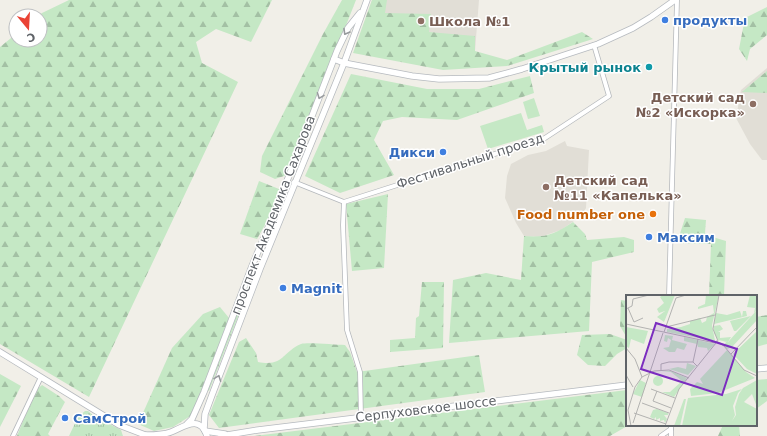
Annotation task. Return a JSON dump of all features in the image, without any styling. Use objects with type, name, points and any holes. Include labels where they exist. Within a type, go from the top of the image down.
[{"type":"street","name":"проспект Академика Сахарова","points":[[205,432],[206,414],[212,395],[294,182],[344,62],[367,0]]},
{"type":"street","points":[[334,59],[412,76],[439,79],[489,78],[522,69],[594,45],[633,28],[676,0]]},
{"type":"street","points":[[669,295],[676,0]]},
{"type":"street","name":"проспект Академика Сахарова","points":[[187,424],[192,418],[204,392],[334,59],[348,28],[364,8]]},
{"type":"street","name":"Фестивальный проезд","points":[[344,202],[545,138],[609,95],[594,45]]},
{"type":"street","points":[[310,122],[318,125]]},
{"type":"street","points":[[294,182],[344,202],[343,225],[346,330],[360,372],[360,417]]},
{"type":"street","points":[[280,199],[287,201]]},
{"type":"street","points":[[252,266],[260,269]]},
{"type":"street","points":[[0,352],[119,425],[147,435],[156,435],[170,432],[187,424]]},
{"type":"street","points":[[757,369],[767,368]]},
{"type":"street","points":[[13,436],[41,377]]},
{"type":"street","name":"Серпуховское шоссе","points":[[187,424],[193,423],[198,425],[205,432],[223,435],[626,385]]},
{"type":"street","points":[[204,392],[212,395]]},
{"type":"street","points":[[661,436],[671,427]]},
{"type":"street","points":[[671,427],[671,436]]},
{"type":"street","points":[[176,436],[180,428]]},
{"type":"shaded area","name":"Школа №1","points":[[372,0],[479,0],[475,51],[358,41]]},
{"type":"shaded area","name":"Детcкий сад №2 «Искорка»","points":[[767,68],[767,160],[762,160],[750,144],[736,118],[741,90]]},
{"type":"shaded area","name":"Детский сад №11 «Капелька»","points":[[565,141],[567,146],[589,150],[586,208],[581,216],[561,230],[540,237],[524,236],[516,223],[505,198],[507,176],[511,164],[528,155],[546,151]]},
{"type":"green space","points":[[69,0],[272,0],[251,42],[216,29],[196,42],[202,63],[238,82],[89,397],[0,344],[0,47],[8,40],[8,48],[48,48],[48,10]]},
{"type":"green space","points":[[342,0],[356,0],[287,175],[275,179],[260,172],[262,156],[323,34]]},
{"type":"green space","points":[[372,0],[387,0],[385,13],[431,14],[429,32],[475,36],[475,51],[507,60],[582,32],[593,39],[507,66],[443,70],[353,53]]},
{"type":"green space","points":[[767,7],[767,35],[750,49],[747,61],[739,49],[745,18]]},
{"type":"green space","points":[[767,71],[767,93],[742,92]]},
{"type":"green space","points":[[351,74],[427,89],[479,89],[530,76],[534,93],[457,120],[402,117],[383,121],[374,140],[394,175],[340,193],[305,176]]},
{"type":"green space","points":[[534,98],[540,116],[528,119],[523,102]]},
{"type":"green space","points":[[521,113],[527,130],[542,125],[544,132],[488,149],[480,126]]},
{"type":"green space","points":[[259,181],[284,191],[257,239],[240,234]]},
{"type":"green space","points":[[388,194],[384,268],[352,271],[346,204]]},
{"type":"green space","points":[[685,218],[706,220],[705,233],[726,241],[724,295],[709,295],[711,244],[677,243]]},
{"type":"green space","points":[[573,222],[585,234],[587,240],[624,237],[634,240],[634,252],[592,262],[589,331],[449,343],[453,280],[486,273],[521,280],[524,236],[544,236],[561,230]]},
{"type":"green space","points":[[422,282],[444,282],[443,348],[390,352],[390,340],[415,338],[416,318],[419,316]]},
{"type":"green space","points":[[248,285],[250,286],[209,391],[207,390]]},
{"type":"green space","points":[[621,300],[626,301],[626,336],[620,326]]},
{"type":"green space","points":[[220,307],[229,318],[201,395],[192,415],[173,427],[154,431],[138,424],[172,348],[203,314]]},
{"type":"green space","points":[[767,315],[767,344],[757,347],[757,317]]},
{"type":"green space","points":[[610,334],[626,340],[626,349],[617,354],[605,366],[588,365],[577,355],[582,335]]},
{"type":"green space","points":[[246,338],[256,353],[258,362],[267,363],[278,361],[295,347],[305,343],[345,345],[350,352],[357,372],[479,355],[485,392],[219,428],[209,415],[239,342]]},
{"type":"green space","points":[[0,374],[21,386],[0,427]]},
{"type":"green space","points":[[767,379],[767,401],[757,408],[757,380]]},
{"type":"green space","points":[[42,385],[59,396],[65,402],[48,434],[50,436],[17,436],[35,391]]},
{"type":"green space","points":[[626,390],[626,426],[627,426],[610,436],[253,436]]},
{"type":"green space","points":[[85,411],[88,411],[94,416],[121,430],[123,436],[69,436],[78,417]]},
{"type":"green space","points":[[723,426],[739,426],[740,436],[718,436]]},
{"type":"place","name":"продукты","points":[[665,20]]},
{"type":"place","name":"Школа №1","points":[[421,21]]},
{"type":"place","name":"Крытый рынок","points":[[649,67]]},
{"type":"place","name":"Детcкий сад №2 «Искорка»","points":[[753,104]]},
{"type":"place","name":"Дикси","points":[[443,152]]},
{"type":"place","name":"Детский сад №11 «Капелька»","points":[[546,187]]},
{"type":"place","name":"Food number one","points":[[653,214]]},
{"type":"place","name":"Максим","points":[[649,237]]},
{"type":"place","name":"Magnit","points":[[283,288]]},
{"type":"place","name":"СамСтрой","points":[[65,418]]}]
